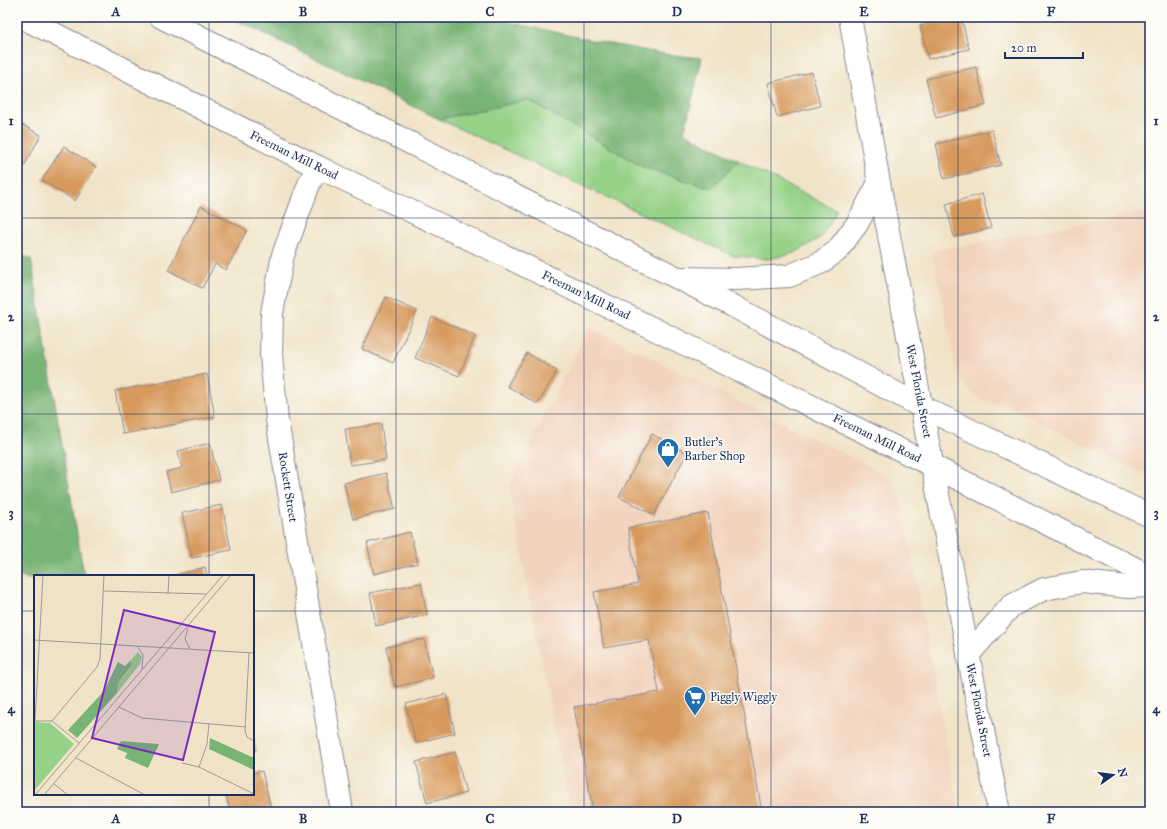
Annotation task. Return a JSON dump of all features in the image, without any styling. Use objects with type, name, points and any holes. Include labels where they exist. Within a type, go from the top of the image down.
[{"type":"main road","name":"Freeman Mill Road","points":[[21,17],[318,167],[504,255],[934,466],[1150,576]]},
{"type":"main road","points":[[162,17],[740,309],[922,407],[1150,516]]},
{"type":"main road","name":"West Florida Street","points":[[850,17],[879,183],[999,812]]},
{"type":"main road","name":"Rockett Street","points":[[318,167],[309,184],[283,255],[272,313],[271,354],[277,420],[342,812]]},
{"type":"main road","points":[[678,278],[736,279],[788,276],[820,263],[837,251],[857,224],[879,183]]},
{"type":"main road","points":[[968,654],[1011,606],[1044,589],[1082,582],[1128,587],[1150,586]]},
{"type":"shaded area","points":[[1150,211],[1150,477],[1005,405],[987,403],[966,388],[956,369],[932,251]]},
{"type":"shaded area","points":[[589,327],[889,476],[900,493],[959,812],[570,812],[509,487]]},
{"type":"green space","points":[[230,17],[485,17],[600,42],[670,55],[702,58],[684,133],[739,161],[711,188],[645,168],[528,100],[439,119]]},
{"type":"green space","points":[[528,100],[645,168],[711,188],[739,161],[837,210],[821,237],[795,253],[768,259],[733,256],[439,119]]},
{"type":"green space","points":[[17,254],[31,259],[84,575],[34,575],[34,580],[17,576]]},
{"type":"building","points":[[955,17],[961,17],[969,49],[928,59],[920,26]]},
{"type":"building","points":[[976,67],[986,105],[936,118],[926,79]]},
{"type":"building","points":[[812,72],[820,106],[777,117],[768,83]]},
{"type":"building","points":[[17,122],[41,135],[22,170],[17,167]]},
{"type":"building","points":[[992,130],[1001,165],[944,179],[936,144]]},
{"type":"building","points":[[64,146],[96,167],[75,201],[42,180]]},
{"type":"building","points":[[982,194],[991,228],[954,237],[946,204]]},
{"type":"building","points":[[201,206],[247,230],[226,270],[215,264],[202,288],[168,270]]},
{"type":"building","points":[[386,297],[417,311],[393,363],[362,349]]},
{"type":"building","points":[[432,317],[475,336],[459,376],[415,358]]},
{"type":"building","points":[[527,353],[557,371],[538,404],[507,386]]},
{"type":"building","points":[[207,374],[215,417],[123,434],[115,391]]},
{"type":"building","points":[[381,424],[386,460],[350,465],[345,429]]},
{"type":"building","points":[[652,434],[687,453],[654,515],[619,497]]},
{"type":"building","points":[[210,443],[219,480],[171,492],[166,472],[182,468],[178,451]]},
{"type":"building","points":[[386,473],[395,509],[353,519],[344,483]]},
{"type":"building","points":[[222,505],[231,550],[192,558],[182,513]]},
{"type":"building","points":[[708,513],[762,812],[593,812],[574,707],[659,692],[649,640],[604,648],[594,592],[638,584],[628,528]]},
{"type":"building","points":[[410,532],[418,563],[374,574],[367,543]]},
{"type":"building","points":[[205,567],[207,575],[176,575]]},
{"type":"building","points":[[421,583],[427,615],[376,626],[370,593]]},
{"type":"building","points":[[424,639],[433,678],[395,687],[386,647]]},
{"type":"building","points":[[446,694],[455,733],[416,743],[406,704]]},
{"type":"building","points":[[254,735],[256,750],[254,751]]},
{"type":"building","points":[[455,752],[466,793],[427,803],[416,762]]},
{"type":"building","points":[[262,771],[271,809],[256,812],[230,812],[226,795],[254,795],[254,773]]},
{"type":"place","name":"Butler's Barber Shop","points":[[668,468]]},
{"type":"place","name":"Piggly Wiggly","points":[[695,716]]}]
